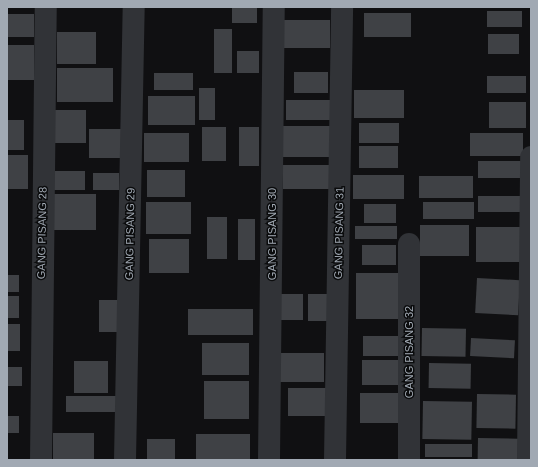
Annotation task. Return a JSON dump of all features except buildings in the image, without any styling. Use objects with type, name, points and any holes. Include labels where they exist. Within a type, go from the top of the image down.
[{"type":"street","name":"GANG PISANG 28","points":[[41,460],[46,7]]},
{"type":"street","name":"GANG PISANG 29","points":[[125,460],[134,7]]},
{"type":"street","name":"GANG PISANG 30","points":[[269,460],[274,7]]},
{"type":"street","name":"GANG PISANG 31","points":[[335,460],[342,7]]},
{"type":"street","points":[[528,460],[531,158]]},
{"type":"street","name":"GANG PISANG 32","points":[[409,460],[410,244]]}]
